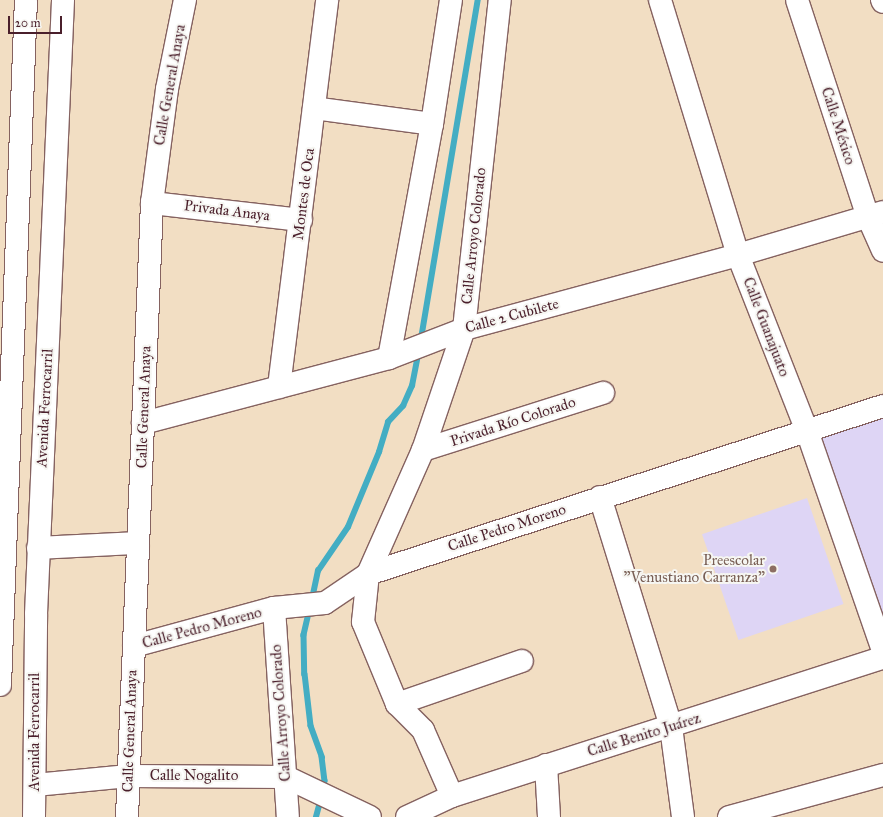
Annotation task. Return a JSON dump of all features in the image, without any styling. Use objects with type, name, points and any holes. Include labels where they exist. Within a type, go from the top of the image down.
[{"type":"street","points":[[0,685],[2,552],[26,0]]},
{"type":"street","name":"Avenida Ferrocarril","points":[[34,817],[38,548],[63,0]]},
{"type":"street","name":"Calle General Anaya","points":[[127,817],[152,203],[167,89],[185,0]]},
{"type":"street","name":"Montes de Oca","points":[[279,387],[301,220],[327,0]]},
{"type":"street","points":[[396,354],[451,0]]},
{"type":"street","name":"Calle Arroyo Colorado","points":[[368,574],[423,450],[464,328],[500,0]]},
{"type":"street","name":"Calle Guanajuato","points":[[660,0],[738,255],[806,431],[883,650]]},
{"type":"street","name":"Calle México","points":[[797,0],[875,214],[883,252]]},
{"type":"street","points":[[314,108],[432,124]]},
{"type":"street","name":"Privada Anaya","points":[[152,203],[301,220]]},
{"type":"street","name":"Calle 2 Cubilete","points":[[143,423],[396,354],[464,328],[738,255],[875,214]]},
{"type":"street","name":"Privada Río Colorado","points":[[423,450],[603,393]]},
{"type":"street","name":"Calle Pedro Moreno","points":[[134,646],[274,608],[325,603],[368,574],[883,406]]},
{"type":"street","points":[[600,498],[671,727],[683,817]]},
{"type":"street","points":[[38,548],[138,544]]},
{"type":"street","points":[[368,574],[363,622],[397,704],[423,730],[452,796]]},
{"type":"street","name":"Calle Arroyo Colorado","points":[[274,608],[295,781],[288,817]]},
{"type":"street","name":"Calle Benito Juárez","points":[[407,817],[452,796],[883,658]]},
{"type":"street","points":[[397,704],[522,661]]},
{"type":"street","points":[[546,765],[549,817]]},
{"type":"street","points":[[729,817],[883,775]]},
{"type":"street","name":"Calle Nogalito","points":[[35,785],[129,776],[295,781]]},
{"type":"street","points":[[295,781],[370,817]]},
{"type":"shaded area","points":[[883,418],[883,628],[818,439]]},
{"type":"shaded area","name":"Preescolar \"Venustiano Carranza\"","points":[[807,498],[843,604],[739,640],[702,534]]},
{"type":"waterway","points":[[421,339],[478,0]]},
{"type":"waterway","points":[[312,599],[318,571],[348,527],[379,452],[388,422],[403,406],[412,386],[419,351]]},
{"type":"waterway","points":[[310,609],[304,635],[305,674],[311,726],[322,757],[325,781],[323,790]]},
{"type":"waterway","points":[[316,817],[321,798]]},
{"type":"place","name":"Preescolar \"Venustiano Carranza\"","points":[[773,569]]}]
